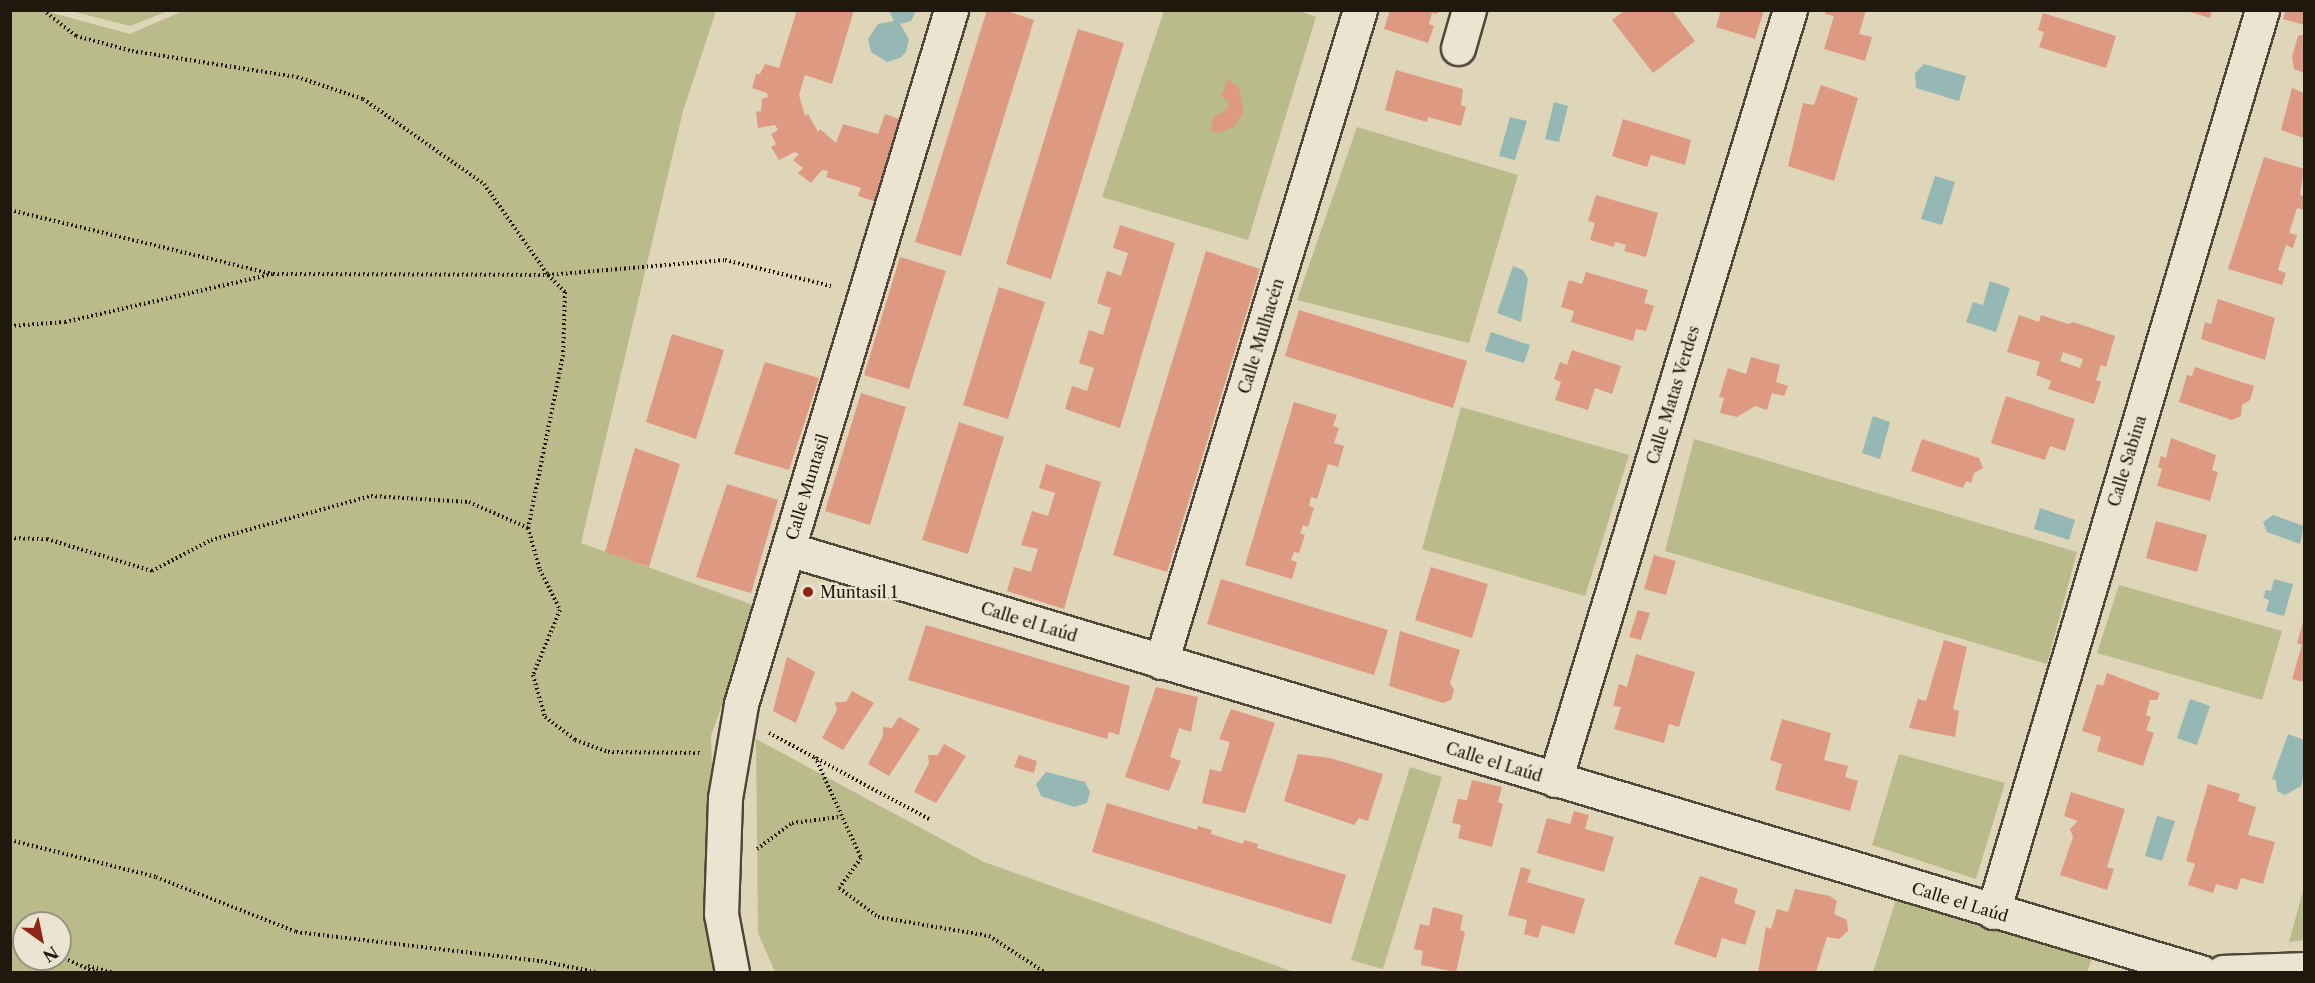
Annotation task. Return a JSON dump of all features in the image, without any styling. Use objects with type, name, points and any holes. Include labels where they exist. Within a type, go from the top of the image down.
[{"type":"street","name":"Calle Muntasil","points":[[732,972],[721,914],[722,875],[731,754],[739,718],[951,10]]},
{"type":"street","name":"Calle Mulhacén","points":[[1161,662],[1360,10]]},
{"type":"street","points":[[1458,48],[1469,10]]},
{"type":"street","name":"Calle Matas Verdes","points":[[1555,780],[1790,10]]},
{"type":"street","name":"Calle Sabina","points":[[1993,912],[2262,10]]},
{"type":"street","name":"Calle el Laúd","points":[[788,549],[1993,912],[2110,960],[2201,972]]},
{"type":"street","points":[[2223,972],[2304,969]]},
{"type":"path","points":[[44,10],[76,36],[132,51],[297,77],[363,99],[484,184],[548,275],[565,291],[563,355],[528,528],[540,570],[560,610],[533,675],[545,717],[575,740],[608,752],[731,754]]},
{"type":"path","points":[[10,210],[273,274]]},
{"type":"path","points":[[10,326],[65,322],[273,274],[548,275],[725,260],[866,295]]},
{"type":"path","points":[[10,538],[47,539],[152,571],[211,540],[370,496],[469,502],[528,528]]},
{"type":"path","points":[[739,718],[929,819]]},
{"type":"path","points":[[815,757],[861,858],[839,888],[878,917],[989,936],[1044,972]]},
{"type":"path","points":[[722,875],[792,823],[840,816]]},
{"type":"path","points":[[10,840],[156,876],[296,932],[541,961],[595,972]]},
{"type":"path","points":[[72,961],[111,972]]},
{"type":"path","points":[[85,966],[94,972]]},
{"type":"green space","points":[[185,10],[716,11],[683,111],[581,543],[756,606],[711,736],[718,972],[11,972],[10,11],[45,11],[130,34]]},
{"type":"green space","points":[[1296,10],[1316,17],[1248,240],[1102,197],[1164,11]]},
{"type":"green space","points":[[71,11],[168,11],[130,26]]},
{"type":"green space","points":[[1357,127],[1518,175],[1469,343],[1297,300]]},
{"type":"green space","points":[[1461,407],[1629,455],[1585,596],[1422,549]]},
{"type":"green space","points":[[1694,439],[2077,552],[2047,664],[1665,551]]},
{"type":"green space","points":[[2119,585],[2282,631],[2262,700],[2097,653]]},
{"type":"green space","points":[[756,739],[984,862],[1294,972],[775,972],[758,933]]},
{"type":"green space","points":[[1899,754],[2005,783],[1976,879],[1872,845]]},
{"type":"green space","points":[[1410,767],[1442,777],[1383,969],[1351,960]]},
{"type":"green space","points":[[2304,887],[2304,940],[2289,942]]},
{"type":"green space","points":[[1896,900],[2092,959],[2087,972],[1873,972]]},
{"type":"water","points":[[889,11],[916,11],[911,21],[900,24],[909,39],[906,52],[900,58],[887,62],[871,52],[868,39],[878,24],[894,21]]},
{"type":"water","points":[[1924,64],[1966,76],[1959,101],[1916,88],[1915,73]]},
{"type":"water","points":[[1554,102],[1568,106],[1559,142],[1545,139]]},
{"type":"water","points":[[1510,117],[1527,121],[1515,160],[1499,156]]},
{"type":"water","points":[[1935,176],[1955,182],[1942,225],[1921,219]]},
{"type":"water","points":[[1513,266],[1523,270],[1528,279],[1521,322],[1497,313]]},
{"type":"water","points":[[1990,281],[2010,288],[1996,332],[1966,322],[1973,302],[1983,305]]},
{"type":"water","points":[[1491,332],[1530,345],[1524,363],[1485,351]]},
{"type":"water","points":[[1873,416],[1890,422],[1880,459],[1862,453]]},
{"type":"water","points":[[2040,508],[2075,520],[2069,540],[2034,529]]},
{"type":"water","points":[[2273,515],[2304,526],[2300,544],[2267,532],[2263,522]]},
{"type":"water","points":[[2274,579],[2293,584],[2284,616],[2266,611],[2269,600],[2263,598],[2266,590],[2271,591]]},
{"type":"water","points":[[2190,699],[2210,706],[2197,745],[2177,738]]},
{"type":"water","points":[[2288,734],[2304,740],[2304,775],[2301,786],[2285,795],[2277,791],[2276,780],[2272,779]]},
{"type":"water","points":[[1046,772],[1085,782],[1090,792],[1087,803],[1074,807],[1041,796],[1036,784]]},
{"type":"water","points":[[2157,816],[2175,821],[2162,861],[2145,856]]},
{"type":"building","points":[[797,10],[854,10],[832,84],[805,75],[799,95],[805,116],[808,114],[818,132],[820,129],[836,143],[843,124],[878,134],[885,114],[911,123],[877,202],[858,196],[861,188],[826,177],[828,171],[822,170],[811,183],[798,173],[803,168],[793,160],[799,154],[795,152],[779,160],[771,147],[776,144],[771,134],[778,130],[775,125],[758,128],[756,112],[761,111],[762,99],[768,97],[767,93],[752,88],[756,74],[760,74],[765,64],[779,68]]},
{"type":"building","points":[[987,10],[1004,10],[1034,20],[961,256],[915,242]]},
{"type":"building","points":[[1390,10],[1438,10],[1437,14],[1432,13],[1429,24],[1434,26],[1428,43],[1384,29]]},
{"type":"building","points":[[1625,10],[1672,10],[1695,41],[1653,73],[1612,20]]},
{"type":"building","points":[[1721,10],[1764,10],[1755,39],[1716,27]]},
{"type":"building","points":[[1826,10],[1866,10],[1859,34],[1872,37],[1865,61],[1824,49],[1834,16],[1825,14]]},
{"type":"building","points":[[2184,10],[2212,10],[2210,18]]},
{"type":"building","points":[[2286,10],[2304,10],[2304,25],[2283,19]]},
{"type":"building","points":[[2043,13],[2116,36],[2106,68],[2039,47],[2044,32],[2038,30]]},
{"type":"building","points":[[1078,29],[1124,43],[1051,279],[1006,264]]},
{"type":"building","points":[[2304,34],[2304,73],[2294,69],[2292,57],[2298,36]]},
{"type":"building","points":[[1396,70],[1463,89],[1461,105],[1466,107],[1461,126],[1428,117],[1427,122],[1385,110]]},
{"type":"building","points":[[1228,79],[1239,88],[1244,111],[1234,127],[1218,133],[1210,131],[1215,114],[1220,115],[1228,107],[1228,101],[1221,96]]},
{"type":"building","points":[[1821,85],[1858,98],[1834,181],[1788,166],[1803,103],[1814,105]]},
{"type":"building","points":[[2292,88],[2304,93],[2304,138],[2281,130]]},
{"type":"building","points":[[1623,119],[1691,140],[1685,165],[1651,155],[1647,167],[1612,156]]},
{"type":"building","points":[[2264,157],[2304,169],[2300,195],[2304,196],[2304,210],[2297,208],[2289,233],[2297,235],[2293,248],[2286,245],[2279,266],[2278,270],[2286,273],[2282,285],[2228,269]]},
{"type":"building","points":[[1596,195],[1658,213],[1646,257],[1624,251],[1626,245],[1615,242],[1614,247],[1590,240],[1595,223],[1588,221]]},
{"type":"building","points":[[1120,225],[1175,243],[1120,428],[1065,409],[1072,386],[1087,391],[1094,368],[1079,363],[1089,330],[1103,335],[1111,308],[1097,303],[1107,271],[1121,276],[1128,253],[1113,248]]},
{"type":"building","points":[[1206,251],[1260,269],[1167,572],[1113,555]]},
{"type":"building","points":[[900,257],[946,271],[909,389],[864,375]]},
{"type":"building","points":[[1586,272],[1648,290],[1644,303],[1654,306],[1646,331],[1636,329],[1633,341],[1571,322],[1574,311],[1561,307],[1569,280],[1582,284]]},
{"type":"building","points":[[999,287],[1045,302],[1008,419],[963,405]]},
{"type":"building","points":[[2218,299],[2275,318],[2265,360],[2201,339],[2205,322],[2211,324]]},
{"type":"building","points":[[1299,310],[1467,361],[1453,408],[1285,356]]},
{"type":"building","points":[[2019,315],[2039,322],[2041,315],[2068,324],[2073,322],[2115,336],[2106,367],[2101,365],[2096,380],[2101,382],[2094,404],[2048,389],[2051,381],[2036,375],[2040,362],[2007,352]],"holes":[[[2063,352],[2083,359],[2080,368],[2060,361]]]},
{"type":"building","points":[[672,334],[724,350],[696,439],[646,422]]},
{"type":"building","points":[[1572,350],[1621,366],[1612,394],[1595,388],[1588,410],[1555,400],[1561,382],[1554,379],[1560,362],[1567,365]]},
{"type":"building","points":[[1751,357],[1780,365],[1776,382],[1788,386],[1784,396],[1772,393],[1767,410],[1755,406],[1737,417],[1720,413],[1724,398],[1719,397],[1728,368],[1746,374]]},
{"type":"building","points":[[765,362],[819,378],[789,470],[734,454]]},
{"type":"building","points":[[2195,367],[2254,386],[2250,400],[2242,405],[2241,416],[2232,420],[2179,402],[2187,375],[2192,376]]},
{"type":"building","points":[[861,393],[906,407],[870,525],[825,511]]},
{"type":"building","points":[[2006,396],[2075,419],[2065,451],[2050,446],[2045,460],[1991,443]]},
{"type":"building","points":[[1294,402],[1337,415],[1333,426],[1339,428],[1334,443],[1344,446],[1338,467],[1328,464],[1317,499],[1311,497],[1309,506],[1314,508],[1308,527],[1303,525],[1300,533],[1305,535],[1299,553],[1294,552],[1291,560],[1297,562],[1292,579],[1245,565]]},
{"type":"building","points":[[959,422],[1004,437],[968,554],[922,540]]},
{"type":"building","points":[[2171,438],[2216,455],[2212,470],[2218,472],[2210,501],[2157,486],[2162,469],[2158,467],[2161,456],[2166,458]]},
{"type":"building","points":[[1922,439],[1979,458],[1983,468],[1974,473],[1971,483],[1966,481],[1963,488],[1911,471]]},
{"type":"building","points":[[635,448],[680,464],[649,567],[605,552]]},
{"type":"building","points":[[1046,464],[1101,482],[1064,609],[1007,591],[1014,567],[1031,572],[1038,549],[1021,545],[1032,511],[1048,516],[1055,493],[1039,488]]},
{"type":"building","points":[[727,484],[778,500],[751,593],[696,577]]},
{"type":"building","points":[[2156,521],[2207,535],[2197,572],[2146,558]]},
{"type":"building","points":[[1654,555],[1676,561],[1666,595],[1644,589]]},
{"type":"building","points":[[1431,567],[1488,584],[1472,638],[1415,620]]},
{"type":"building","points":[[1221,579],[1388,630],[1374,675],[1207,624]]},
{"type":"building","points":[[1638,610],[1650,613],[1641,640],[1629,637]]},
{"type":"building","points":[[2304,619],[2304,682],[2292,679],[2302,645],[2297,643]]},
{"type":"building","points":[[926,625],[1130,686],[1119,735],[1109,732],[1107,739],[908,680]]},
{"type":"building","points":[[1400,631],[1460,650],[1450,683],[1454,690],[1451,700],[1443,703],[1389,686]]},
{"type":"building","points":[[1944,640],[1967,647],[1953,709],[1959,711],[1955,737],[1909,728],[1918,699],[1926,701]]},
{"type":"building","points":[[1636,654],[1695,672],[1679,727],[1669,724],[1664,743],[1614,729],[1621,707],[1613,706],[1619,684],[1627,687]]},
{"type":"building","points":[[787,657],[815,672],[796,723],[773,711]]},
{"type":"building","points":[[2107,673],[2160,693],[2157,700],[2150,700],[2146,715],[2151,717],[2146,730],[2154,733],[2143,766],[2097,751],[2101,737],[2082,731],[2097,684],[2103,686]]},
{"type":"building","points":[[1156,687],[1198,697],[1191,732],[1179,728],[1170,757],[1181,761],[1169,791],[1125,777]]},
{"type":"building","points":[[852,691],[874,703],[843,750],[822,738],[837,710],[835,702],[846,702]]},
{"type":"building","points":[[1231,709],[1275,723],[1245,813],[1202,803],[1210,769],[1221,772],[1230,742],[1219,739]]},
{"type":"building","points":[[899,717],[920,729],[889,776],[868,764],[883,736],[883,727],[892,728]]},
{"type":"building","points":[[1782,719],[1831,733],[1824,760],[1848,766],[1845,777],[1858,781],[1850,811],[1775,790],[1782,764],[1770,760]]},
{"type":"building","points":[[944,744],[966,756],[936,803],[914,792],[929,763],[928,755],[938,755]]},
{"type":"building","points":[[1298,754],[1330,758],[1383,774],[1368,821],[1359,818],[1354,825],[1284,801]]},
{"type":"building","points":[[1019,755],[1037,761],[1034,773],[1014,767]]},
{"type":"building","points":[[1472,780],[1502,787],[1498,802],[1503,804],[1492,847],[1458,838],[1461,825],[1452,823],[1458,799],[1467,800]]},
{"type":"building","points":[[2208,784],[2240,794],[2238,801],[2256,807],[2248,835],[2275,842],[2263,884],[2241,878],[2237,890],[2216,884],[2213,893],[2188,885],[2195,864],[2186,861]]},
{"type":"building","points":[[2071,792],[2125,809],[2107,867],[2114,869],[2107,890],[2060,875],[2073,837],[2070,829],[2078,821],[2064,816]]},
{"type":"building","points":[[1107,803],[1197,830],[1198,826],[1212,830],[1211,834],[1243,844],[1244,840],[1258,844],[1257,848],[1346,875],[1331,924],[1092,852]]},
{"type":"building","points":[[1574,811],[1589,815],[1585,829],[1614,837],[1604,872],[1537,853],[1547,818],[1570,824]]},
{"type":"building","points":[[1521,867],[1531,870],[1527,882],[1585,899],[1574,934],[1542,925],[1538,938],[1524,934],[1527,920],[1508,915]]},
{"type":"building","points":[[1700,876],[1738,889],[1734,903],[1756,911],[1745,945],[1722,938],[1716,958],[1674,944]]},
{"type":"building","points":[[1795,889],[1830,896],[1837,901],[1834,914],[1847,920],[1848,931],[1839,939],[1827,937],[1816,972],[1758,972],[1766,927],[1771,929],[1777,909],[1788,912]]},
{"type":"building","points":[[1433,907],[1463,915],[1460,930],[1465,932],[1456,972],[1421,965],[1423,951],[1414,949],[1420,924],[1429,926]]},
{"type":"place","name":"Muntasil 1","points":[[808,592]]}]
